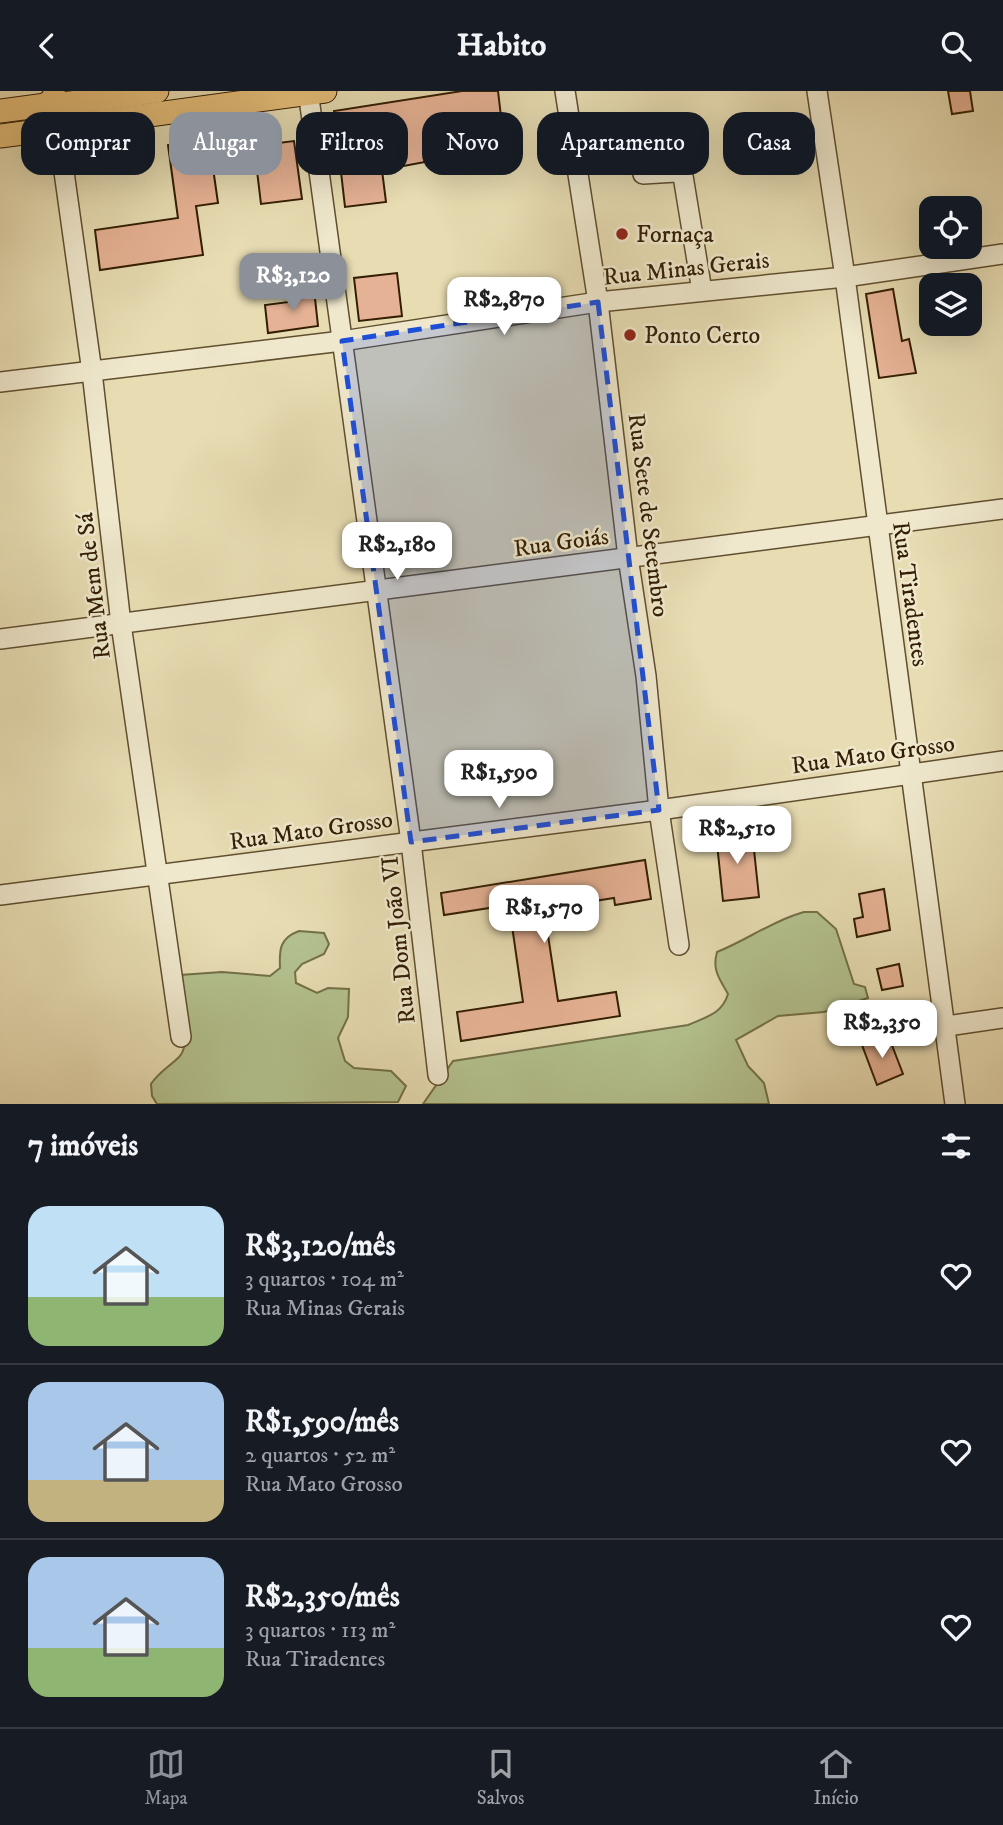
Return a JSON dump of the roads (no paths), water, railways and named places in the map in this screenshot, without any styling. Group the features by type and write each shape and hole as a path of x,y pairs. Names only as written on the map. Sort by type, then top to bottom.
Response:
{"main road":[{"path":"0,111 54,100 157,91"},
{"path":"155,115 314,92"},
{"path":"0,136 21,133"}],"street":[{"name":"Rua Sete de Setembro","path":"565,91 598,302 628,557 646,676 659,810 679,945"},
{"name":"Rua Tiradentes","path":"817,91 845,277 947,1026 955,1104"},
{"name":"Rua Dom João VI","path":"314,92 342,341 411,842 438,1075"},
{"name":"Rua Mem de Sá","path":"64,175 92,372 121,624 181,1037"},
{"path":"681,175 702,291"},
{"name":"Rua Minas Gerais","path":"0,383 342,341 598,302 845,277 1003,254"},
{"name":"Rua Goiás","path":"0,639 1003,509"},
{"name":"Rua Mato Grosso","path":"0,895 659,810 1003,761"},
{"path":"947,1026 1003,1018"}],"place":[{"name":"Fornaça","path":"622,234"},
{"name":"Ponto Certo","path":"630,335"}]}
